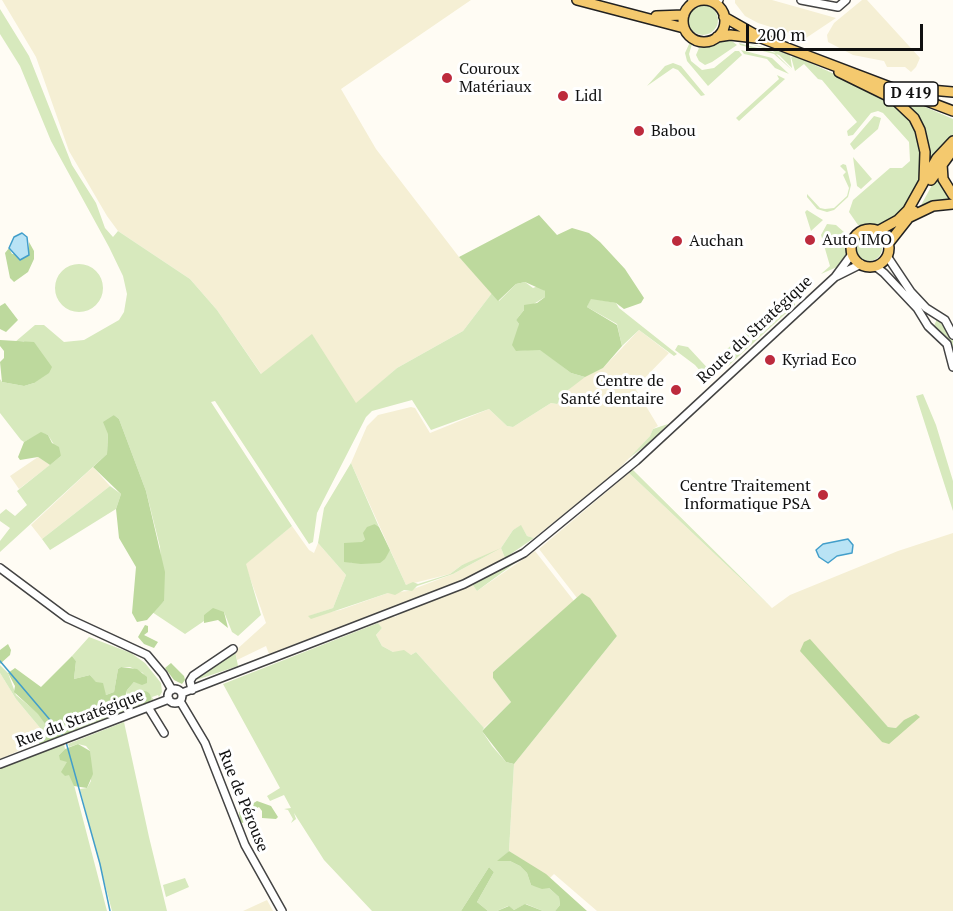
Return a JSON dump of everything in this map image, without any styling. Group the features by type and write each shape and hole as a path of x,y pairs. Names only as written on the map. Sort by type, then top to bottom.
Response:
{"main road":[{"path":"577,0 684,28"},
{"path":"693,1 717,2 724,17 723,28 717,37 698,41 689,36 684,28 684,15 693,1"},
{"path":"646,17 684,15"},
{"name":"D 419","path":"724,17 761,38 869,77 953,111"},
{"name":"D 419","path":"717,37 730,35 761,38"},
{"path":"815,58 905,107 920,130 925,152 924,181"},
{"path":"869,77 923,91 953,92"},
{"path":"952,145 908,219 888,244 887,256 875,266 861,264 852,254 851,243 856,234 864,229 878,231 898,220 908,210 924,181 952,145"},
{"path":"942,163 943,179 953,195"},
{"path":"908,219 926,209 953,204"},
{"path":"878,231 888,244"}],"street":[{"path":"801,0 838,7 846,0"},
{"name":"Route du Stratégique","path":"181,697 255,663 276,658 464,584 517,558 574,514 694,406 835,277 852,254"},
{"path":"887,256 911,292 926,308 945,320 953,335"},
{"name":"Route du Stratégique","path":"835,277 861,264"},
{"path":"875,266 917,308 928,326 947,344 953,367"},
{"path":"0,568 67,618 147,656 163,674 172,690 181,697 174,703 169,699 172,690"},
{"path":"192,690 190,681 193,676 233,649"},
{"name":"Rue de Pérouse","path":"181,697 205,743 245,846 282,911"},
{"name":"Rue du Stratégique","path":"0,764 169,699"},
{"path":"148,707 164,733"}],"shaded area":[{"path":"2,0 471,0 341,89 376,149 459,257 492,293 463,331 397,368 356,404 262,375 217,310 190,279 118,231 107,216 69,151 36,57"},
{"path":"735,0 772,0 836,18 806,38 758,23 745,16"},
{"path":"862,0 867,0 920,58 911,72 905,67 887,67 884,61 853,55 828,42 827,35 834,23"},
{"path":"639,330 669,353 635,388 658,426 653,429 650,436 616,472 534,538 527,536 521,526 513,530 501,548 478,560 462,565 450,574 406,585 351,463 367,426 378,415 411,407 415,408 430,433 489,409 507,426 513,427 551,403 557,404 581,378 603,368"},
{"path":"38,457 50,465 19,489 10,476"},
{"path":"93,467 110,486 42,539 31,525"},
{"path":"629,473 772,608 790,595 898,551 953,533 953,911 597,911 554,874 550,878 509,851 514,764 617,636 582,593 577,598 539,549","holes":["855,692 888,727 896,728 882,742"]},
{"path":"292,526 309,550 314,553 318,543 346,575 333,608 309,616 340,610 388,593 408,591 453,574 501,548 505,558 476,575 269,654 266,646 237,660 235,651 266,623 245,564"},
{"path":"535,551 574,601 493,672 493,678 511,702 484,728 416,652 411,655 393,652 382,646 376,635 382,628 378,623 387,616 395,617 417,605 423,605 472,584 477,591"},
{"path":"0,673 16,699 46,735 39,742 0,759"},
{"path":"267,900 273,911 243,911"}],"green space":[{"path":"703,5 714,9 718,20 714,31 703,35 692,31 688,20 692,9"},
{"path":"0,9 29,56 72,165 96,203 105,228 113,237 118,231 190,279 217,310 261,374 312,334 356,403 397,368 463,331 492,293 499,301 516,284 525,282 533,288 538,286 545,291 545,297 524,310 516,320 519,324 516,351 540,349 571,373 585,377 563,394 563,399 557,404 551,403 513,427 507,426 489,409 431,430 412,400 372,411 366,417 317,513 313,542 309,544 215,401 211,402 292,526 246,564 261,615 238,636 232,632 224,612 204,615 204,621 185,634 152,612 164,601 160,547 146,491 119,419 114,415 108,434 107,454 0,552 0,541 10,528 0,521 0,514 6,509 15,516 27,505 17,491 61,456 48,435 41,433 24,442 21,440 0,413 0,379 2,382 24,386 34,383 24,341 15,342 35,325 44,325 64,342 84,340 119,320 124,312 127,294 123,276 109,247 51,141 20,66 0,34"},
{"path":"728,38 737,45 705,65 699,61 696,55 699,48"},
{"path":"732,39 790,54 792,68 776,54 792,70 774,54 739,43 776,53 771,50"},
{"path":"690,42 692,44 689,54 691,61 702,70 714,68 735,51 739,51 742,55 708,86 687,61 685,53"},
{"path":"741,50 772,58 789,74 775,68 767,59 744,54"},
{"path":"795,56 889,99 912,120 922,150 920,182 902,213 878,226 858,225 849,212 853,200 890,168 902,168 910,161 909,142 883,113 878,111 871,113 853,135 848,136 847,131 857,122 822,80 818,79 804,64 795,71 791,57"},
{"path":"673,63 681,66 705,95 701,96 678,70 673,68 647,86 665,66"},
{"path":"777,75 785,79 739,121 736,118 779,79"},
{"path":"877,86 953,119 953,135 938,149 926,170 915,114 904,102"},
{"path":"874,116 881,118 878,129 854,150 850,144"},
{"path":"853,157 872,179 861,189 857,186"},
{"path":"846,165 851,185 848,197 834,210 827,212 817,209 807,194 820,208 825,209 834,208 847,196 849,188 843,175 846,172 840,166"},
{"path":"937,176 952,200 920,207"},
{"path":"807,210 823,220 811,231 805,212"},
{"path":"539,215 557,235 572,228 589,233 625,269 644,298 641,303 624,309 616,303 591,299 587,307 617,325 622,346 603,368 585,377 571,373 540,350 516,351 512,345 519,324 516,320 524,310 524,305 537,303 545,297 545,291 525,282 516,284 498,301 459,257"},
{"path":"827,224 836,225 845,233 846,257 837,267 821,274 830,266 821,235"},
{"path":"869,235 878,239 882,248 878,257 869,261 860,257 856,248 860,239"},
{"path":"29,242 34,251 34,259 28,272 14,282 10,278 5,253 9,248 12,254 29,255"},
{"path":"79,264 96,271 103,288 96,305 79,312 62,305 55,288 62,271"},
{"path":"794,286 795,305 728,366 724,366 719,356 787,297 787,293"},
{"path":"591,298 616,303 619,308 677,354 674,356 639,330 622,346 617,324 587,307"},
{"path":"5,303 18,320 6,332 0,329 0,306"},
{"path":"937,319 941,320 948,336 953,340 953,352 947,337 933,328"},
{"path":"0,340 34,342 52,367 49,373 34,383 24,386 2,382 0,362 4,358 4,351 0,346"},
{"path":"678,345 688,347 714,375 708,380 695,365 675,350"},
{"path":"923,394 936,425 953,481 953,511 916,396"},
{"path":"114,415 119,419 146,491 165,572 164,601 147,620 137,622 132,613 136,567 119,538 116,509 121,494 93,467 107,454 108,434 103,422"},
{"path":"668,424 653,440 629,458 650,436 653,429"},
{"path":"41,432 48,435 52,443 59,447 61,456 50,465 38,457 20,460 18,457 24,442"},
{"path":"351,463 379,527 375,524 362,543 344,543 351,563 370,563 390,550 406,585 413,582 418,584 450,574 462,565 501,548 453,574 417,586 412,591 404,590 395,595 388,593 311,619 308,616 333,608 346,575 318,543 324,508"},
{"path":"632,469 772,608 629,473"},
{"path":"110,486 121,494 116,509 50,550 42,539"},
{"path":"375,524 379,527 390,550 385,559 380,563 344,562 344,543 362,542 365,539 363,533 367,527"},
{"path":"521,525 527,536 534,538 505,558 501,548 513,530"},
{"path":"533,550 477,591 472,584 515,562"},
{"path":"582,593 590,598 617,636 514,764 506,762 482,731 511,702 493,678 493,672"},
{"path":"213,608 224,612 228,628 218,620 204,623 204,615"},
{"path":"378,623 382,628 376,635 382,646 393,652 404,650 411,655 416,652 484,728 482,731 506,762 514,764 509,851 498,861 510,861 520,866 527,873 531,885 549,888 559,897 560,905 555,911 543,911 526,904 514,910 508,906 497,911 488,911 477,902 494,872 489,867 461,911 372,911 324,860 294,813 296,819 291,823 293,819 288,810 284,809 291,808 284,795 270,801 267,796 280,788 223,684"},
{"path":"145,625 148,626 148,632 144,635 158,642 154,648 144,644 138,637"},
{"path":"89,637 131,653 145,663 161,683 162,692 159,697 158,695 152,697 154,701 151,703 149,697 138,701 142,706 77,730 75,723 89,712 127,697 127,690 134,682 147,683 143,673 130,667 118,669 114,692 106,695 90,675 74,679 76,661 72,656"},
{"path":"810,639 888,727 896,728 904,720 916,714 920,717 889,744 882,742 800,651 804,642"},
{"path":"8,644 11,650 10,655 0,664 0,650"},
{"path":"235,651 238,666 193,681 200,674"},
{"path":"72,656 76,661 74,679 90,675 96,682 103,683 106,695 114,692 118,669 121,667 137,669 147,677 147,683 142,685 134,682 127,690 125,699 117,702 117,707 112,711 98,709 89,712 90,719 86,723 78,721 75,723 77,730 40,745 39,742 48,732 48,728 38,714 14,692 15,686 8,673 15,668 41,687"},
{"path":"171,663 184,676 185,680 182,684 174,680 165,668"},
{"path":"0,665 8,673 16,695 39,714 48,728 46,735 16,699 0,673"},
{"path":"144,691 149,693 151,698 149,703 144,705 139,703 137,698 139,693"},
{"path":"124,722 167,911 112,911 80,789 87,788 91,781 90,751 86,746 78,744 69,747 68,744"},
{"path":"64,744 65,749 59,755 68,762 107,911 0,911 0,767"},
{"path":"78,744 90,751 93,774 87,788 74,786 69,775 65,776 61,772 67,762 60,760 59,755 65,749"},
{"path":"257,801 271,806 278,817 276,819 262,818 262,811 259,807 247,813 243,823 240,822 239,812"},
{"path":"509,851 546,874 587,911 555,911 560,905 559,897 549,888 542,889 531,885 527,873 520,866 510,861 497,861"},
{"path":"489,867 494,872 477,902 488,911 461,911"},
{"path":"185,878 189,887 166,897 163,885"},
{"path":"525,904 543,911 497,911 509,906 514,910"}],"water":[{"path":"22,233 27,237 29,255 20,260 9,248 14,237"},
{"path":"848,539 853,545 852,553 837,556 828,563 819,557 816,550 823,544"}],"waterway":[{"path":"0,661 62,734"},
{"path":"66,742 100,864 110,911"}],"place":[{"name":"Couroux Matériaux","path":"447,78"},
{"name":"Lidl","path":"563,96"},
{"name":"Babou","path":"639,131"},
{"name":"Auto IMO","path":"810,240"},
{"name":"Auchan","path":"677,241"},
{"name":"Kyriad Eco","path":"770,360"},
{"name":"Centre de Santé dentaire","path":"676,390"},
{"name":"Centre Traitement Informatique PSA","path":"823,495"}]}
